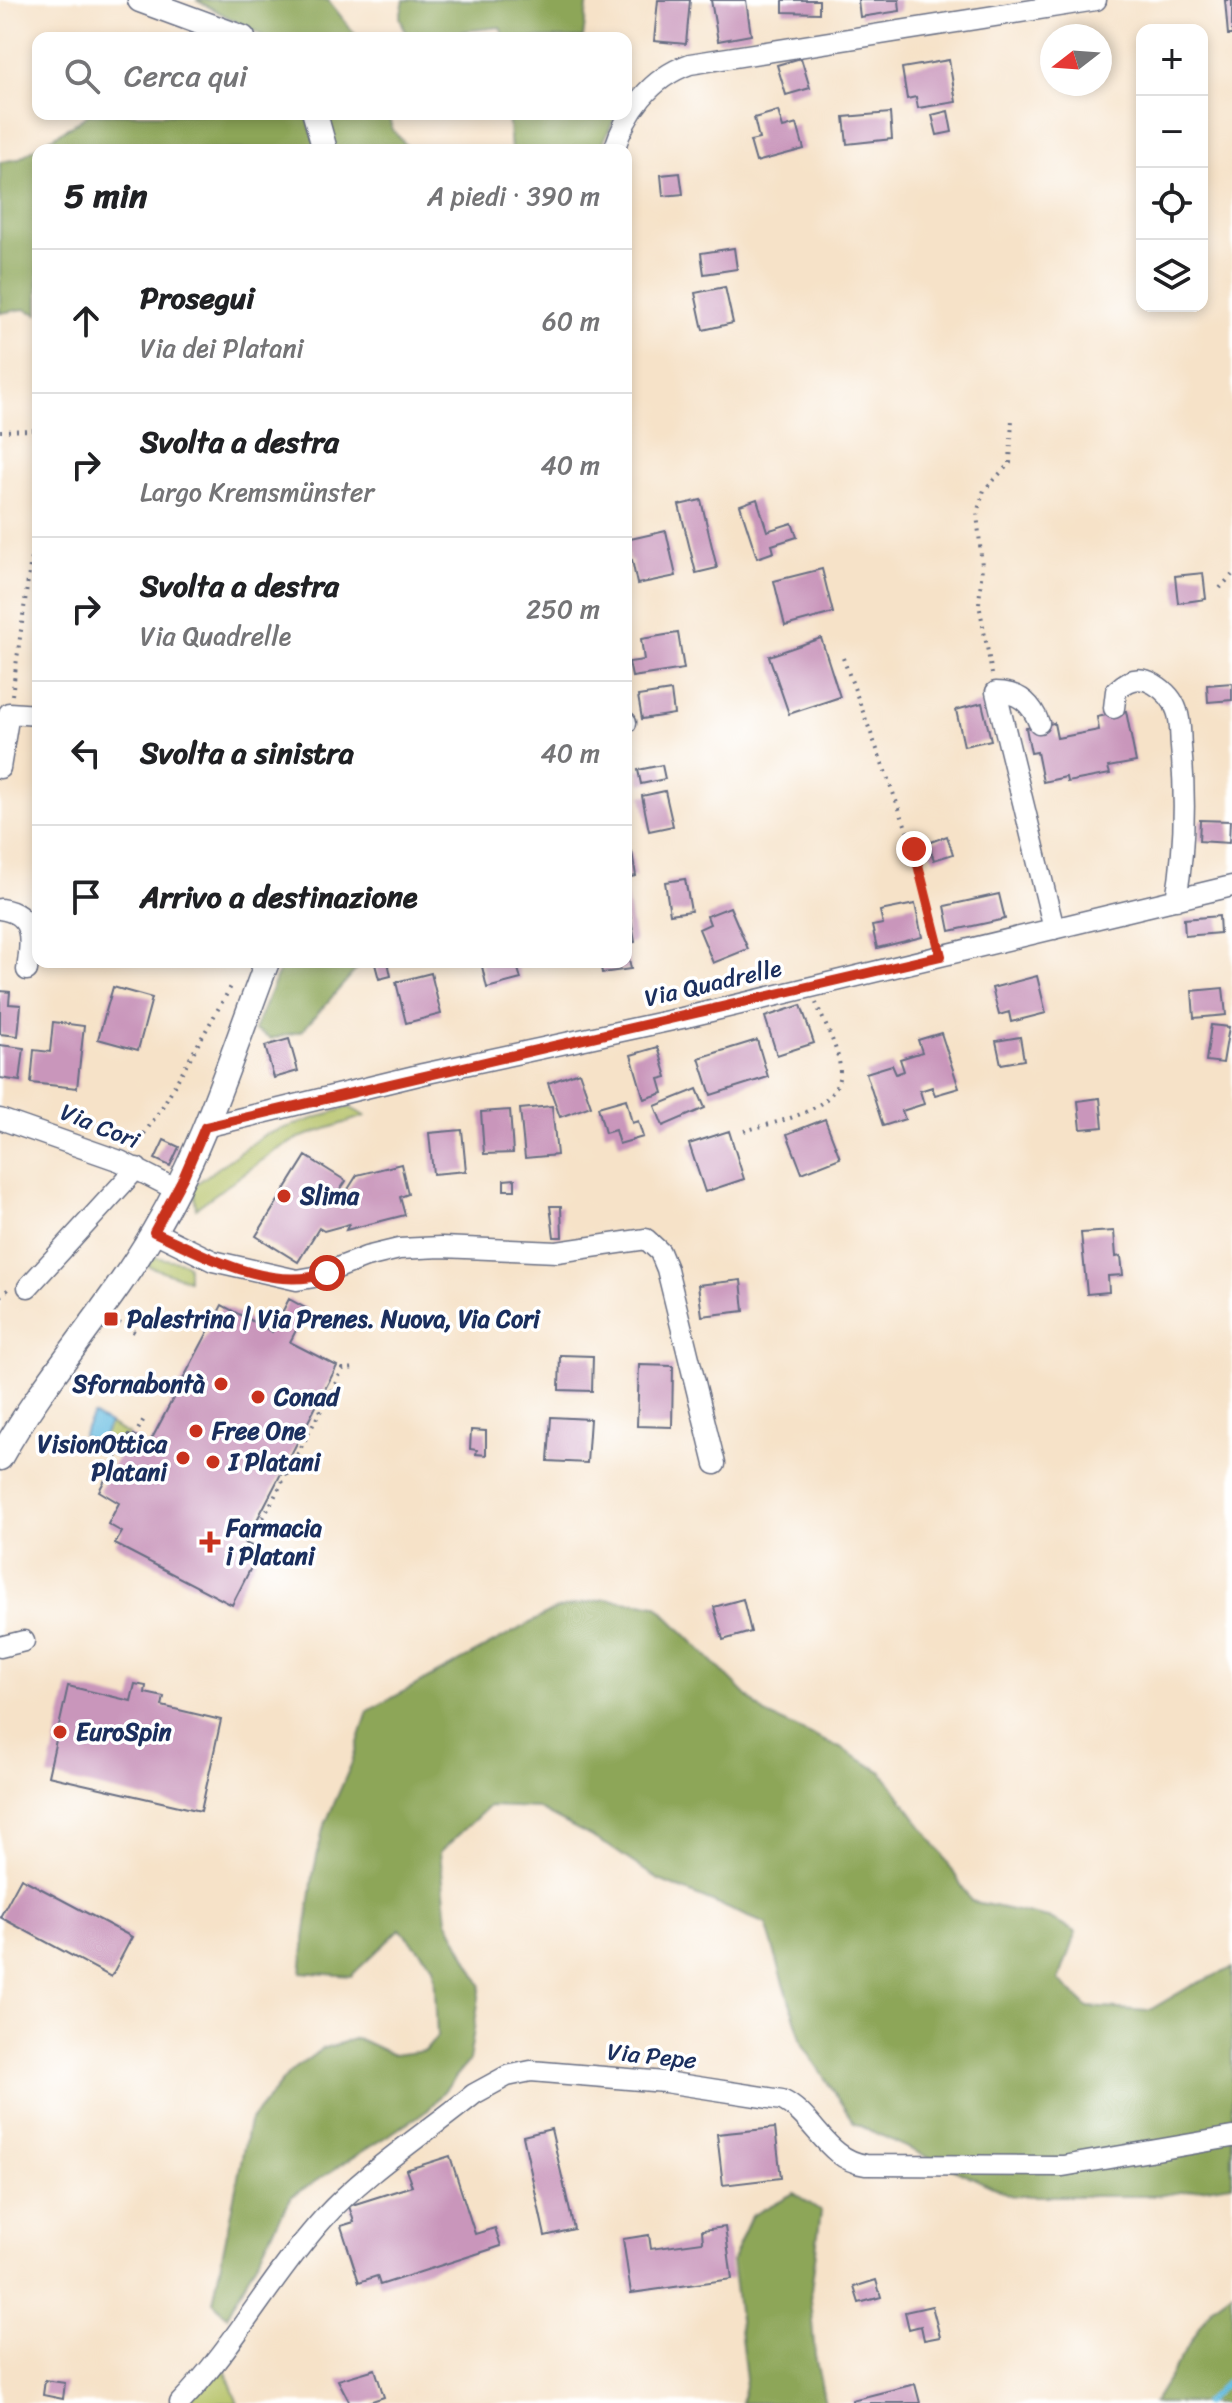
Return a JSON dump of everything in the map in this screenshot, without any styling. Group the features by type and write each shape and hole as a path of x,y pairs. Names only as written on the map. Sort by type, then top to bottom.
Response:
{"main road":[{"path":"140,0 227,32"},
{"path":"317,120 323,144"},
{"path":"0,1458 42,1391 138,1257 177,1190 205,1127 265,968"}],"street":[{"path":"632,110 665,76 690,64 1096,0"},
{"path":"616,144 626,120"},
{"path":"1114,708 1116,691 1134,679 1147,680 1166,691 1178,711 1186,797 1183,859 1176,900"},
{"path":"1039,723 1031,705 1019,696 996,692 1054,929"},
{"path":"0,768 9,713 32,715"},
{"name":"Via Quadrelle","path":"205,1127 423,1074 653,1025 1232,886"},
{"path":"0,909 16,913 25,921 30,938 27,970"},
{"name":"Via Cori","path":"0,1119 131,1166 177,1190"},
{"path":"28,1287 131,1166"},
{"path":"154,1232 213,1261 297,1280 399,1249 441,1247 545,1253 640,1238 652,1242 660,1252 670,1279 715,1464"},
{"path":"0,1647 24,1641"},
{"name":"Via Pepe","path":"180,2403 206,2375 308,2237 335,2206 474,2094 515,2073 539,2071 665,2082 782,2100 797,2109 841,2156 866,2165 1063,2166 1232,2137"}],"path":[{"path":"996,692 979,604 982,566 977,513 984,490 1010,463 1012,418"},
{"path":"0,431 32,430"},
{"path":"9,713 32,550"},
{"path":"1220,588 1232,575"},
{"path":"843,658 914,849 941,956"},
{"path":"131,1166 235,981"},
{"path":"744,1131 807,1111 827,1100 835,1089 839,1060 810,987"},
{"path":"116,1322 138,1334"},
{"path":"250,1533 254,1535 343,1369 358,1368"},
{"path":"131,1479 116,1470 145,1417"}],"green space":[{"path":"196,0 328,0 353,32 256,32"},
{"path":"404,0 588,0 584,32 502,32 500,27 457,32 406,32 400,17"},
{"path":"80,120 308,120 316,144 42,144"},
{"path":"327,120 390,120 392,129 405,144 333,144"},
{"path":"508,120 614,120 602,144 510,144"},
{"path":"32,150 32,312 24,309 0,313 0,162 18,159"},
{"path":"280,968 358,968 302,1031 271,1039 254,1030"},
{"path":"349,1107 365,1116 299,1138 275,1151 196,1208 193,1186 264,1135"},
{"path":"153,1257 188,1265 188,1280 148,1266"},
{"path":"109,1424 129,1435 119,1455 98,1444"},
{"path":"605,1599 656,1605 765,1714 840,1748 882,1772 943,1855 971,1901 1048,1918 1076,1932 1059,1980 1087,2007 1148,2011 1191,1986 1232,1968 1232,2184 1156,2196 1012,2196 854,2123 803,2045 766,1924 659,1880 607,1845 537,1808 489,1806 440,1852 447,1920 481,1985 469,2061 428,2110 292,2196 227,2316 213,2302 249,2122 289,2073 322,2049 357,2038 393,2055 425,2051 437,2037 434,1966 400,1929 351,1976 301,1972 313,1875 323,1829 351,1765 368,1711 556,1609"},
{"path":"794,2193 821,2211 810,2299 815,2356 825,2403 741,2403 746,2380 732,2260 751,2216"},
{"path":"1232,2292 1232,2403 1153,2403 1213,2306"},
{"path":"222,2362 238,2403 184,2403"}],"water":[{"path":"93,1415 109,1424 98,1444 82,1435"}],"building":[{"path":"658,0 690,0 686,44 654,41"},
{"path":"711,0 746,0 751,35 718,41"},
{"path":"783,0 819,0 819,13 783,12"},
{"path":"858,0 899,0 900,11 860,17"},
{"path":"1225,0 1232,0 1232,35 1228,35"},
{"path":"801,58 810,88 786,95 777,65"},
{"path":"949,60 956,102 918,108 916,97 907,99 902,68"},
{"path":"778,111 783,128 797,124 804,149 756,162 750,141 759,139 754,118"},
{"path":"948,111 952,132 937,135 932,115"},
{"path":"890,113 892,139 847,144 844,117"},
{"path":"680,173 683,194 663,196 661,175"},
{"path":"734,248 737,269 704,274 701,253"},
{"path":"725,287 733,323 703,330 695,293"},
{"path":"757,499 767,531 792,523 797,537 772,545 774,552 757,558 740,505"},
{"path":"701,500 717,568 696,573 679,505"},
{"path":"666,531 676,576 637,584 632,539"},
{"path":"822,569 833,613 785,626 774,581"},
{"path":"1203,573 1206,599 1178,603 1175,576"},
{"path":"678,633 684,669 632,677 632,662 644,660 641,639"},
{"path":"821,638 840,697 789,714 769,656"},
{"path":"1232,683 1232,700 1208,702 1207,685"},
{"path":"671,691 674,714 642,719 638,696"},
{"path":"982,703 991,740 964,746 956,710"},
{"path":"1126,711 1136,762 1108,767 1110,774 1067,782 1066,777 1043,782 1037,752 1031,753 1026,728 1054,723 1057,738 1099,730 1097,717"},
{"path":"662,765 665,779 641,784 638,770"},
{"path":"665,791 673,826 649,831 642,796"},
{"path":"1200,820 1230,821 1229,843 1199,841"},
{"path":"947,836 953,854 934,860 928,843"},
{"path":"632,852 636,876 632,877"},
{"path":"685,879 691,911 670,914 665,882"},
{"path":"999,894 1005,919 950,931 945,906"},
{"path":"915,904 922,937 877,948 872,926 883,924 880,911"},
{"path":"730,907 748,949 713,963 699,929 710,924 707,916"},
{"path":"1219,916 1220,933 1185,936 1184,919"},
{"path":"376,968 389,968 391,976 379,979"},
{"path":"482,968 518,968 521,979 487,988"},
{"path":"601,968 631,969 602,973"},
{"path":"431,973 441,1014 406,1023 396,982"},
{"path":"1037,976 1046,1013 1011,1022 1009,1012 999,1015 992,988"},
{"path":"113,987 152,998 138,1050 98,1039"},
{"path":"1223,988 1226,1015 1194,1018 1192,991"},
{"path":"0,991 10,992 9,1004 21,1005 18,1036 0,1034"},
{"path":"801,1005 814,1043 777,1055 765,1017"},
{"path":"53,1022 84,1026 77,1088 31,1083 34,1050 50,1052"},
{"path":"1211,1025 1229,1027 1223,1063 1206,1061"},
{"path":"941,1033 959,1088 935,1095 932,1087 920,1091 924,1104 902,1111 905,1119 883,1126 866,1073 892,1065 896,1074 904,1071 900,1059 922,1052 918,1040"},
{"path":"1020,1037 1024,1060 1001,1064 996,1041"},
{"path":"289,1039 298,1071 274,1078 265,1046"},
{"path":"757,1040 768,1077 711,1095 699,1058"},
{"path":"0,1045 24,1048 20,1081 0,1078"},
{"path":"658,1047 667,1077 659,1079 663,1093 644,1099 631,1055"},
{"path":"579,1072 591,1106 560,1117 548,1083"},
{"path":"697,1089 705,1108 663,1126 655,1106"},
{"path":"1100,1098 1103,1127 1081,1129 1078,1101"},
{"path":"626,1099 632,1123 638,1121 643,1137 619,1144 615,1130 605,1133 598,1107"},
{"path":"552,1106 557,1155 525,1158 520,1109"},
{"path":"510,1110 513,1153 484,1154 481,1112"},
{"path":"825,1119 840,1158 802,1173 787,1134"},
{"path":"462,1130 466,1171 433,1174 429,1133"},
{"path":"729,1131 744,1179 705,1192 689,1144"},
{"path":"164,1140 179,1147 170,1166 155,1159"},
{"path":"306,1156 346,1181 340,1190 345,1194 357,1175 401,1164 408,1194 400,1197 405,1215 346,1230 349,1224 324,1231 319,1228 298,1262 256,1236"},
{"path":"515,1179 515,1190 504,1190 504,1180"},
{"path":"550,1206 561,1206 562,1237 554,1237"},
{"path":"1114,1231 1116,1257 1121,1256 1123,1275 1108,1276 1109,1292 1087,1294 1081,1233"},
{"path":"741,1280 744,1311 702,1316 698,1285"},
{"name":"I Platani","path":"289,1299 307,1309 290,1342 337,1366 245,1543 260,1550 232,1605 115,1544 122,1532 108,1524 119,1503 99,1491 129,1435 148,1446 222,1305 272,1332"},
{"path":"560,1355 593,1356 592,1391 559,1390"},
{"path":"639,1365 673,1366 672,1427 637,1426"},
{"path":"551,1417 590,1419 587,1463 548,1461"},
{"path":"471,1430 486,1431 486,1455 476,1454 477,1450 470,1449"},
{"path":"743,1599 751,1632 723,1640 714,1607"},
{"path":"135,1684 146,1686 145,1693 164,1697 162,1706 221,1720 201,1811 48,1776 68,1686 131,1701"},
{"path":"21,1878 132,1937 111,1977 0,1917"},
{"path":"775,2128 781,2178 723,2185 717,2134"},
{"path":"551,2129 574,2229 545,2236 523,2136"},
{"path":"450,2156 475,2234 495,2228 501,2246 380,2285 377,2276 359,2282 341,2226 354,2222 349,2206 412,2186 406,2170"},
{"path":"725,2227 732,2279 631,2293 623,2239 649,2235 651,2249 703,2242 702,2230"},
{"path":"876,2280 881,2297 859,2303 854,2287"},
{"path":"932,2306 940,2337 924,2340 921,2326 909,2329 905,2312"},
{"path":"375,2369 384,2397 366,2403 350,2403 338,2380"},
{"path":"45,2380 65,2383 63,2399 43,2395"},
{"path":"915,2384 920,2403 852,2403 852,2400"}],"waterway":[{"path":"1204,2403 1232,2378"}],"place":[{"name":"Slima","path":"284,1196"},
{"name":"Palestrina | Via Prenes. Nuova, Via Cori","path":"111,1319"},
{"name":"Sfornabontà","path":"221,1384"},
{"name":"Conad","path":"258,1397"},
{"name":"Free One","path":"196,1431"},
{"name":"VisionOttica Platani","path":"183,1458"},
{"name":"I Platani","path":"213,1462"},
{"name":"Farmacia i Platani","path":"210,1542"},
{"name":"EuroSpin","path":"60,1732"}],"route":[{"path":"327,1273 297,1280 243,1269 213,1261 154,1232 172,1201 205,1127 941,956 914,849"}]}
